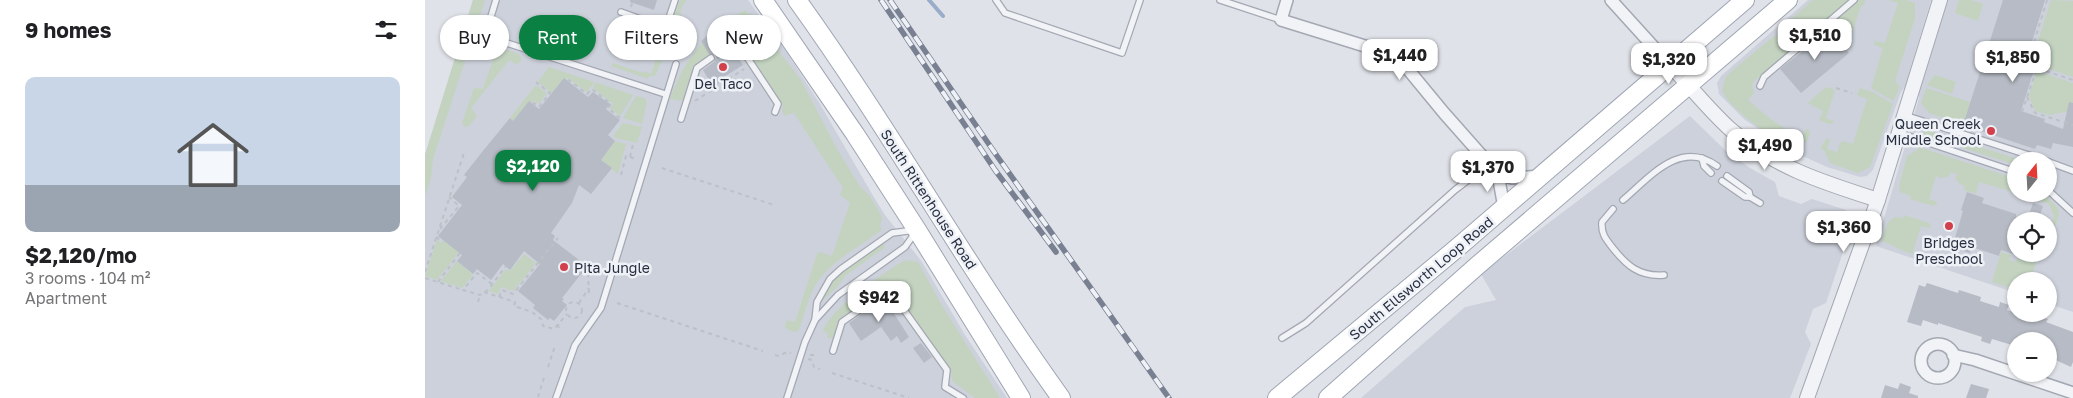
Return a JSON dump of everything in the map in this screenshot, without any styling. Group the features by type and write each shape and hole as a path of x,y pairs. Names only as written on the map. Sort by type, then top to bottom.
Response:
{"main road":[{"name":"South Rittenhouse Road","path":"763,0 855,134 1021,398"},
{"path":"784,0 812,40 834,51"},
{"name":"South Rittenhouse Road","path":"797,0 834,51 1003,314 1061,398"},
{"name":"South Ellsworth Loop Road","path":"1277,398 1504,208 1745,0"},
{"name":"South Ellsworth Loop Road","path":"1328,398 1478,265 1788,0"},
{"path":"917,230 941,216"}],"street":[{"path":"1287,0 1281,20 1397,56 1498,174 1504,208"},
{"path":"1611,0 1730,129 1785,166 1810,178 1877,200"},
{"path":"1807,398 1877,200 1940,0"},
{"path":"1498,174 1512,178 1541,176"},
{"path":"1953,355 1975,360 2073,394"}],"lane":[{"path":"496,0 485,36 665,94"},
{"path":"621,12 653,22 661,22 669,18 675,0"},
{"path":"996,0 1001,3 1005,13 1122,53 1140,0"},
{"path":"1220,0 1281,20"},
{"path":"1760,86 1764,77 1854,0"},
{"path":"681,119 697,68 708,60"},
{"path":"749,60 778,104 775,112"},
{"path":"556,398 575,345 601,308 675,64"},
{"path":"1905,115 2018,152"},
{"path":"1899,133 2007,169"},
{"path":"1623,200 1664,166 1681,156 1702,158 1717,166"},
{"path":"1702,158 1703,166 1711,173"},
{"path":"1282,338 1306,323 1455,190 1489,164"},
{"path":"2057,165 2073,171"},
{"path":"1727,176 1749,192 1750,197"},
{"path":"1722,181 1745,197 1750,197 1760,203"},
{"path":"2057,198 2073,213"},
{"path":"1613,209 1602,222 1603,236 1625,264 1653,276 1664,275"},
{"path":"815,320 817,302 821,292 830,279 841,269 892,233 917,230"},
{"path":"787,398 805,342 815,320 838,294 905,247 917,230"},
{"path":"833,352 842,322 885,292 890,293 947,370 945,387 963,398"}],"path":[{"path":"2047,0 2027,65 2073,80"},
{"path":"691,104 747,67"},
{"path":"2023,112 2037,68"},
{"path":"568,81 587,94 592,89 611,104 608,108 621,119"},
{"path":"533,104 539,107 550,93 536,82"},
{"path":"1836,88 1851,93"},
{"path":"2027,97 2035,112 2073,125"},
{"path":"630,157 633,144"},
{"path":"425,272 464,153"},
{"path":"621,176 626,156 636,159"},
{"path":"662,168 774,205"},
{"path":"439,231 459,206 449,198"},
{"path":"436,237 440,240 441,238"},
{"path":"499,297 501,290 513,294 559,238"},
{"path":"438,282 460,253"},
{"path":"478,302 480,296 506,266"},
{"path":"463,290 477,272 492,284"},
{"path":"588,273 589,294"},
{"path":"425,278 480,296"},
{"path":"579,303 589,288"},
{"path":"484,292 515,302 514,306 532,312 541,318 543,326 554,329 567,314"},
{"path":"573,302 579,303 582,308 581,315 573,319 567,314 566,309 568,304 573,302"},
{"path":"617,303 763,351"},
{"path":"558,324 559,331"},
{"path":"548,366 555,346"},
{"path":"775,355 791,353"},
{"path":"818,355 811,354 808,359 812,360 814,367 820,369"},
{"path":"832,373 909,398"},
{"path":"538,397 544,378"}],"shaded area":[{"path":"473,0 748,0 759,15 707,15 707,60 781,60 781,45 820,104 885,215 922,262 965,335 1007,398 425,398 425,155 454,60 509,60 509,15 468,15"},
{"path":"1808,0 1931,0 1905,87 1901,92 1873,170 1867,176 1860,177 1827,167 1787,149 1744,119 1719,94 1717,83 1721,76"},
{"name":"Queen Creek Middle School","path":"1946,0 2073,0 2073,312 2057,307 2057,272 2007,272 2007,290 1876,246 1919,98 1918,91"},
{"path":"1690,116 1725,150 1750,168 1775,182 1779,196 1801,204 1812,199 1846,210 1853,222 1826,303 1813,309 1805,332 1811,344 1790,398 1361,398 1465,307 1496,300 1481,274"}],"green space":[{"path":"473,0 485,0 480,15 468,15"},
{"path":"680,0 686,0 681,8 681,15 674,15"},
{"path":"1813,0 1849,0 1754,81 1752,85 1754,93 1748,100 1769,118 1801,138 1806,129 1809,130 1810,134 1806,143 1803,141 1790,146 1762,130 1742,114 1726,98 1722,90 1726,76 1781,32 1790,20"},
{"path":"1859,0 1865,0 1864,5 1861,6 1851,37 1842,27 1836,32 1830,24"},
{"path":"1888,0 1906,0 1915,3 1915,18 1895,81 1900,87 1893,101 1871,88 1883,48 1874,45 1874,41 1885,43 1898,3"},
{"path":"1959,0 1971,0 1983,4 1978,21 1955,13"},
{"path":"2051,0 2073,1 2073,77 2031,63"},
{"path":"746,10 747,13 754,15 736,15"},
{"path":"707,38 707,57 696,64 684,101 670,99 675,85 689,60 697,60 697,50"},
{"path":"509,51 519,54 519,60 521,60 517,65 509,60"},
{"path":"781,54 801,80 837,149 859,185 870,196 882,217 880,227 882,229 880,231 836,262 821,277 810,296 799,330 795,332 785,327 787,320 795,322 817,254 820,252 832,256 850,203 840,195 843,188 794,113 784,116 783,105 753,60 781,60"},
{"path":"454,60 465,60 433,159 431,178 425,196 425,155"},
{"path":"493,60 509,60 471,108 477,116 469,126 464,127 462,123 474,88 483,89"},
{"path":"656,60 662,60 655,76 649,76 648,79 611,66 613,63 651,74"},
{"path":"549,67 594,82 587,92 568,78 566,80 564,78 552,93 538,82"},
{"path":"2037,71 2073,83 2073,115 2065,112 2049,115 2035,111 2029,96"},
{"path":"1935,75 1956,82 1952,94 1927,85"},
{"path":"595,82 633,95 620,116 610,108 613,104 593,88"},
{"path":"536,85 547,93 539,104 534,100 532,103 529,101 513,121 510,118"},
{"path":"1826,87 1835,90 1826,118 1835,122 1829,124 1819,120 1823,111 1808,103"},
{"path":"1860,88 1873,92 1893,104 1870,167 1858,173 1830,163 1824,150 1820,149 1827,138 1830,140 1827,149 1837,152 1840,143 1844,141 1853,144 1867,99 1857,95"},
{"path":"1926,88 1970,102 1965,122 1961,124 1929,113 1921,103"},
{"path":"636,96 644,98 647,102 642,124 623,118"},
{"path":"623,123 642,127 637,143 613,136"},
{"path":"1924,130 1927,130 2007,156 2007,162 1925,136"},
{"path":"615,141 626,144 618,174 601,160"},
{"path":"1919,147 2007,176 2007,190 1979,182 1976,194 1964,190 1965,186 1960,184 1955,178 1957,174 1951,172 1949,176 1941,178 1936,176 1929,199 1937,202 1937,204 1933,206 1910,199 1911,196 1900,192 1899,186 1907,156"},
{"path":"2043,202 2052,202 2058,208 2059,215 2057,221 2057,212 2052,212 2049,204"},
{"path":"1904,215 1929,223 1931,226 1929,228 1921,226 1913,251 1915,254 1881,241 1888,222 1895,217 1903,218"},
{"path":"437,240 441,243 443,240 459,252 437,280 425,276"},
{"path":"882,244 885,245 884,248 846,275 837,287 821,302 824,292 837,276"},
{"path":"2001,252 2007,254 2007,262 2036,262 2033,272 2007,272 2007,287 1992,282"},
{"path":"524,254 536,263 513,291 501,287 498,294 489,291 506,269 510,271"},
{"path":"906,260 918,262 941,304 1000,398 975,398 952,380 951,371 895,292 890,288 884,288 839,320 833,338 827,338 828,334 823,331 836,312 872,281"},
{"path":"457,261 473,275 462,288 441,281"}],"building":[{"path":"630,0 657,0 654,10 630,2"},
{"path":"2003,0 2045,0 2024,67 2034,70 2021,111 2045,119 2044,122 2063,129 2069,102 2073,103 2073,147 2053,143 2051,149 2037,145 2035,149 1972,128 1973,125 1964,122"},
{"path":"1829,30 1849,53 1801,93 1780,69"},
{"path":"707,36 707,51 701,41"},
{"name":"Del Taco","path":"715,60 740,60 743,65 719,80 721,82 713,87 703,70"},
{"path":"564,78 588,97 593,92 610,104 606,109 620,120 608,135 615,141 601,160 612,168 591,194 579,185 572,203 551,233 555,236 553,240 583,263 584,274 581,274 562,298 564,299 562,301 567,305 554,321 550,318 548,320 533,308 535,305 518,291 540,264 524,251 510,270 503,264 491,280 477,269 473,274 457,261 462,255 438,236 462,205 452,197 467,177 464,175 482,152 510,118 513,121 529,101 539,109"},
{"path":"1967,192 1984,198 1982,203 2010,212 2007,212 2007,252 2001,250 1999,256 1972,247 1970,253 1952,248 1963,211 1961,210"},
{"path":"2033,203 2043,206 2041,212 2030,212"},
{"path":"1927,283 1958,293 1959,290 1981,297 1980,301 1999,307 2000,302 2007,304 2007,322 2046,322 2073,332 2073,362 2071,367 2057,361 2057,332 2007,332 2007,344 1992,339 1990,344 1981,341 1982,337 1938,323 1938,325 1923,320 1921,326 1907,322 1919,285 1925,287"},
{"path":"884,298 909,337 901,343 897,336 891,341 881,327 861,341 849,323"},
{"path":"921,343 932,357 924,363 913,348"},
{"path":"1900,383 1911,387 1909,393 1918,396 1918,398 1881,398 1885,385 1898,389"},
{"path":"1971,384 1989,389 1986,398 1966,398"}],"waterway":[{"path":"929,0 943,16"}],"railway":[{"path":"881,0 995,170 1056,252"},
{"path":"890,0 997,156 1169,398"}],"place":[{"name":"Del Taco","path":"723,67"},
{"name":"Queen Creek Middle School","path":"1991,131"},
{"name":"Bridges Preschool","path":"1949,226"},
{"name":"Pita Jungle","path":"564,267"}]}
